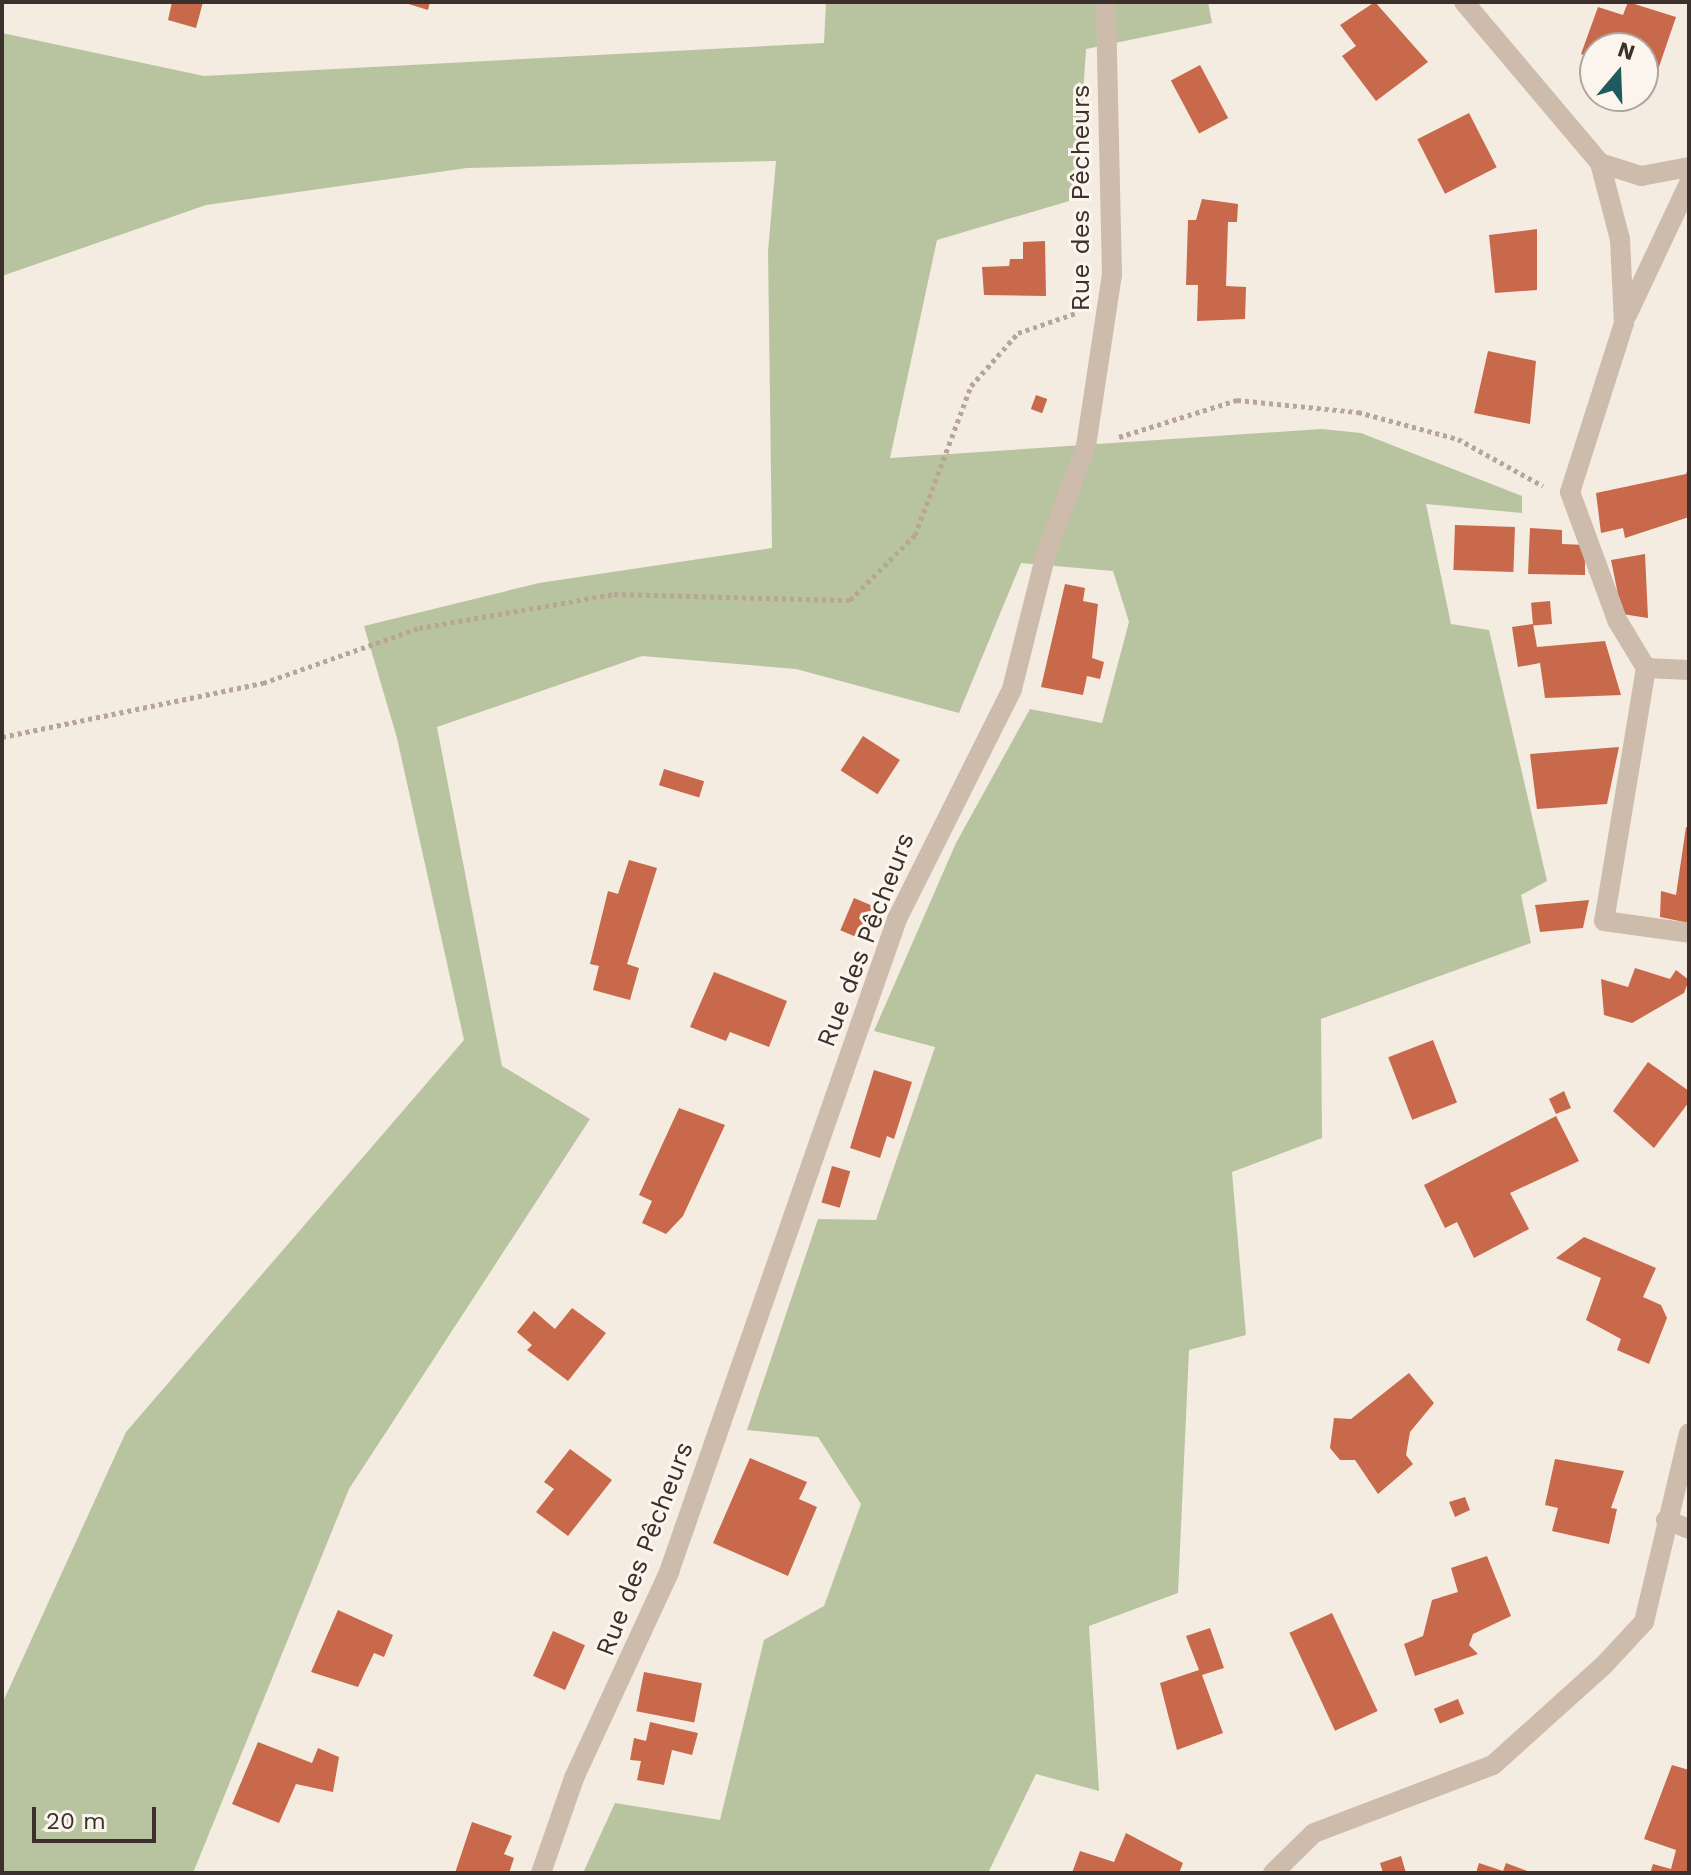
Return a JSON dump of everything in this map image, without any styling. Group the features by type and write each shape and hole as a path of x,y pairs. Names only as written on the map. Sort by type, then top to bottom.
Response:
{"street":[{"name":"Rue des Pêcheurs","path":"541,1873 574,1778 669,1572 897,919 1012,689 1046,554 1086,446 1108,314 1106,2"},
{"path":"1464,2 1600,163 1620,239 1624,323"},
{"path":"1600,163 1641,176 1689,167"},
{"path":"1689,183 1624,323 1570,492 1617,620 1646,668 1604,921 1689,933"},
{"path":"1646,668 1689,670"},
{"path":"1273,1873 1314,1833 1493,1765 1644,1622 1689,1433"},
{"path":"1666,1520 1689,1529"}],"path":[{"path":"2,737 263,683 419,628 614,594 850,600 915,535 971,386 1018,333 1063,313 1108,314"},
{"path":"1086,446 1237,400 1358,412 1458,439 1557,493 1570,492"}],"green space":[{"path":"826,2 1208,2 1212,23 1086,49 1076,199 937,240 890,458 1322,429 1361,433 1522,496 1522,513 1426,504 1451,624 1489,630 1547,881 1521,895 1531,943 1321,1019 1322,1138 1232,1172 1246,1335 1189,1350 1178,1593 1089,1626 1099,1791 1036,1774 988,1873 583,1873 615,1803 720,1820 764,1640 824,1606 861,1504 818,1437 747,1430 818,1219 876,1220 935,1047 874,1031 956,843 1030,709 1102,723 1129,622 1113,571 1021,563 959,713 796,669 642,656 437,727 502,1066 590,1119 349,1489 193,1873 2,1873 2,1704 126,1432 464,1040 397,738 364,626 539,583 772,548 768,251 776,161 467,168 206,205 2,276 2,33 204,76 824,43"}],"building":[{"path":"172,2 203,2 196,28 168,20"},
{"path":"402,2 430,2 428,10"},
{"path":"1375,2 1428,62 1376,101 1342,56 1356,46 1340,25"},
{"path":"1628,2 1676,17 1659,67 1659,32 1589,32 1598,7 1623,15"},
{"path":"1200,65 1228,118 1199,133 1171,80"},
{"path":"1469,113 1497,167 1445,194 1417,139"},
{"path":"1202,199 1238,204 1237,222 1228,222 1226,286 1246,287 1245,319 1197,321 1198,285 1186,285 1188,220 1196,220"},
{"path":"1537,229 1537,290 1495,293 1489,235"},
{"path":"1045,241 1046,296 984,295 982,267 1009,266 1010,259 1023,259 1023,242"},
{"path":"1488,351 1536,361 1530,424 1474,413"},
{"path":"1036,395 1047,399 1042,413 1031,409"},
{"path":"1689,465 1689,517 1625,538 1623,528 1601,533 1596,493 1686,474"},
{"path":"1455,525 1515,527 1513,572 1453,570"},
{"path":"1530,528 1562,530 1562,544 1585,545 1585,575 1528,574"},
{"path":"1645,554 1648,618 1622,614 1611,560"},
{"path":"1065,584 1085,588 1083,601 1098,604 1092,658 1104,662 1100,679 1087,676 1083,695 1041,687"},
{"path":"1550,601 1552,624 1533,626 1531,603"},
{"path":"1533,624 1537,647 1605,641 1621,695 1545,698 1540,663 1518,667 1512,627"},
{"path":"863,736 900,760 878,794 841,770"},
{"path":"1619,747 1607,804 1537,809 1530,754"},
{"path":"664,769 704,781 699,798 659,785"},
{"path":"1686,827 1689,828 1689,923 1660,917 1661,891 1676,895"},
{"path":"629,860 657,868 627,964 639,968 630,1000 593,990 599,966 590,964 608,891 618,894"},
{"path":"854,898 877,908 863,940 840,930"},
{"path":"1589,900 1583,928 1540,932 1535,905"},
{"path":"1635,968 1670,979 1676,970 1689,980 1684,993 1632,1023 1604,1015 1601,979 1628,987"},
{"path":"714,972 787,1001 769,1047 730,1032 726,1041 690,1027"},
{"path":"1433,1040 1457,1103 1412,1120 1388,1057"},
{"path":"1648,1062 1689,1091 1689,1102 1654,1148 1613,1111"},
{"path":"874,1070 912,1082 894,1139 887,1136 880,1158 850,1148"},
{"path":"1564,1091 1571,1108 1556,1114 1549,1099"},
{"path":"679,1108 725,1125 683,1216 666,1234 642,1223 652,1201 639,1195"},
{"path":"1556,1116 1579,1161 1510,1193 1529,1229 1474,1258 1457,1222 1445,1228 1424,1185"},
{"path":"832,1166 850,1171 840,1208 822,1203"},
{"path":"1584,1237 1656,1268 1643,1297 1661,1305 1667,1318 1649,1364 1617,1350 1621,1339 1586,1320 1601,1278 1556,1258"},
{"path":"572,1308 606,1333 568,1381 527,1350 532,1345 517,1332 534,1311 555,1329"},
{"path":"1409,1373 1434,1403 1410,1432 1406,1455 1413,1464 1378,1494 1355,1460 1340,1460 1330,1448 1334,1418 1351,1419"},
{"path":"570,1449 612,1480 568,1536 536,1512 554,1489 544,1482"},
{"path":"750,1458 807,1482 799,1499 817,1507 788,1576 713,1543"},
{"path":"1555,1459 1624,1471 1611,1508 1617,1509 1609,1544 1552,1531 1558,1508 1545,1505"},
{"path":"1465,1497 1470,1510 1455,1517 1449,1502"},
{"path":"1487,1556 1511,1616 1473,1634 1469,1645 1478,1654 1415,1676 1404,1644 1423,1636 1432,1600 1458,1592 1451,1568"},
{"path":"338,1610 393,1635 384,1657 374,1653 358,1687 311,1672"},
{"path":"1332,1613 1378,1711 1335,1731 1289,1633"},
{"path":"1210,1628 1224,1668 1202,1675 1223,1733 1177,1750 1160,1683 1199,1670 1186,1636"},
{"path":"553,1631 585,1645 565,1690 533,1676"},
{"path":"644,1672 702,1683 694,1723 636,1711"},
{"path":"1458,1699 1464,1714 1440,1724 1434,1709"},
{"path":"650,1722 698,1733 692,1755 672,1750 664,1785 637,1780 641,1761 630,1760 634,1738 646,1741"},
{"path":"258,1742 312,1763 318,1748 339,1757 333,1792 296,1784 279,1823 232,1804"},
{"path":"1672,1765 1689,1770 1689,1873 1650,1873 1653,1864 1671,1869 1676,1850 1644,1839"},
{"path":"472,1822 512,1836 504,1854 514,1858 509,1873 455,1873"},
{"path":"1126,1833 1183,1863 1179,1873 1072,1873 1080,1851 1114,1862"},
{"path":"1401,1856 1406,1873 1383,1873 1380,1863"},
{"path":"1479,1863 1503,1871 1506,1863 1533,1873 1476,1873"}]}
